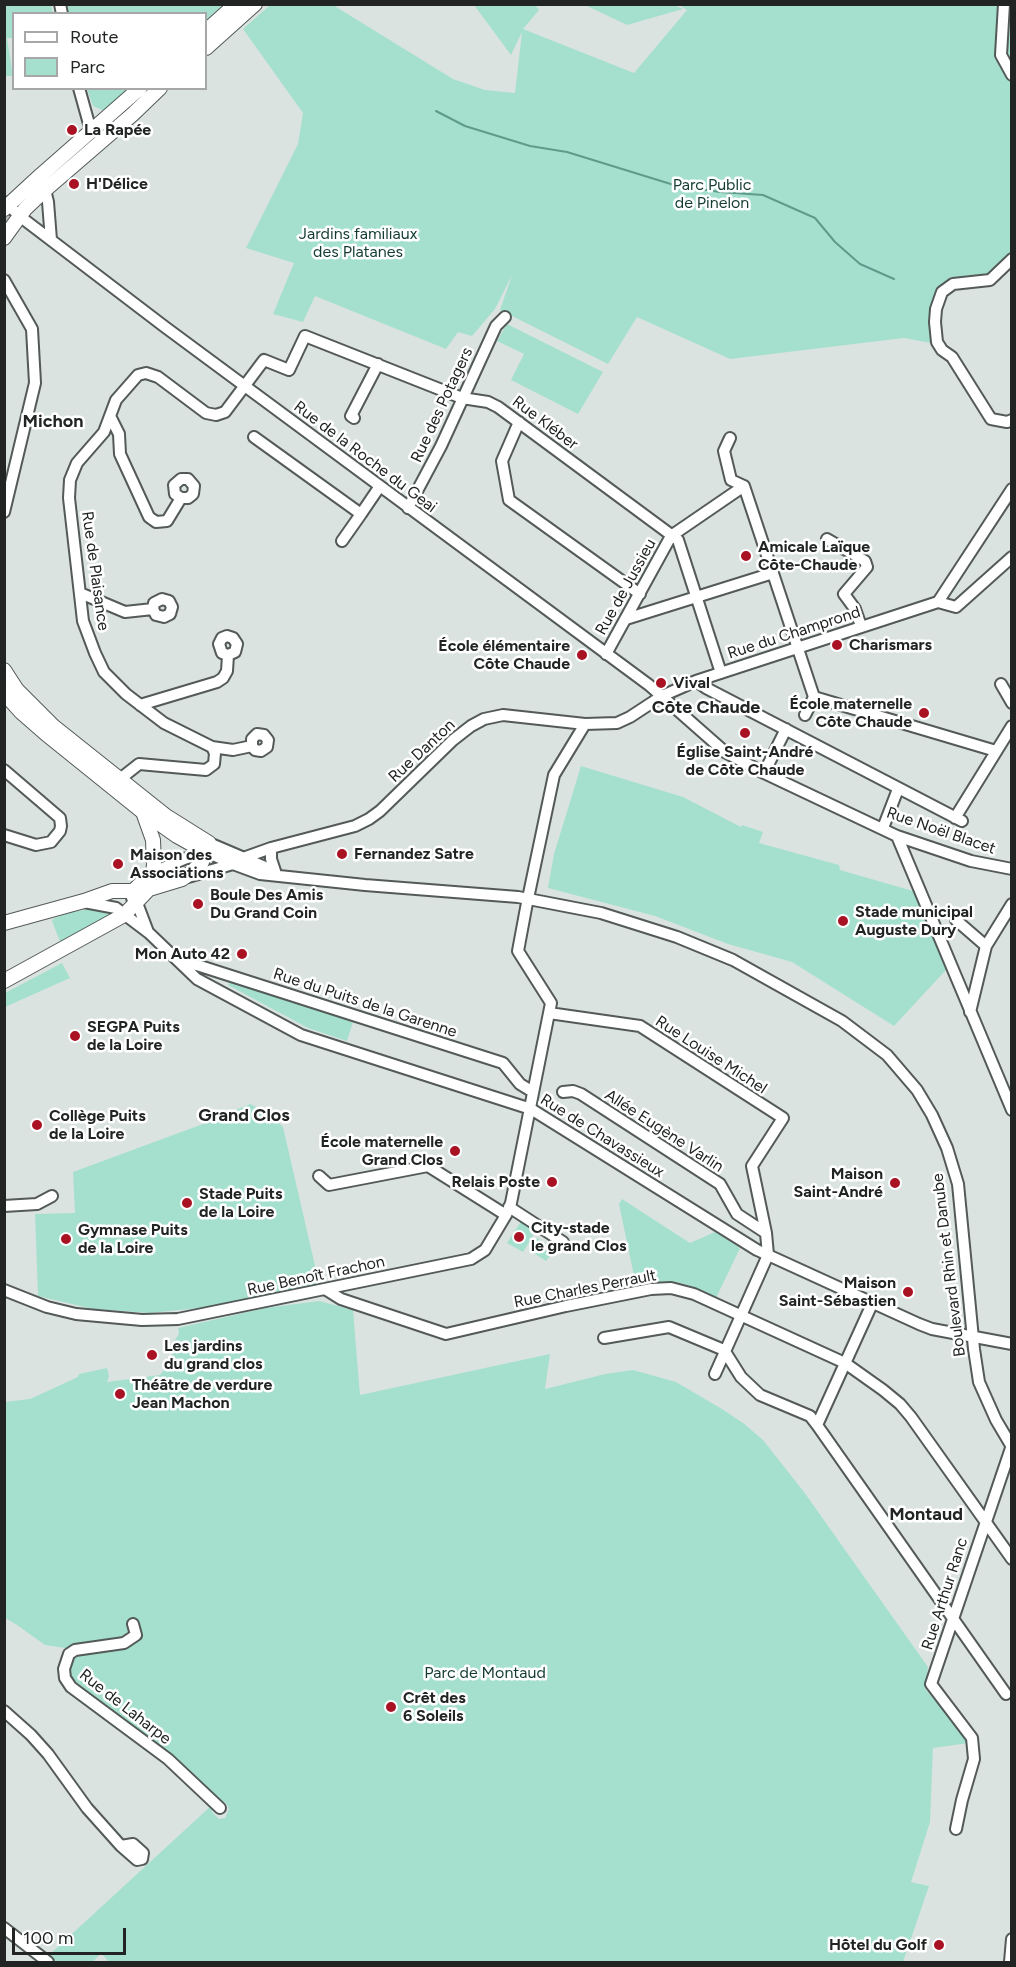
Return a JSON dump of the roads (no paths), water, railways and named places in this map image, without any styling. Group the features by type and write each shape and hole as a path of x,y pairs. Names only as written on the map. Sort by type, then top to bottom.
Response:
{"main road":[{"path":"207,30 236,4"},
{"path":"207,47 255,4"},
{"path":"22,202 95,137 106,117 140,90"},
{"path":"4,238 20,216 140,90"},
{"path":"20,216 5,209 156,90"},
{"path":"4,670 17,690 34,709 207,847"},
{"path":"4,693 45,733 143,812 177,836 207,847"},
{"path":"7,921 84,902 112,891 133,891 153,872 155,855 153,840 143,812"},
{"path":"4,981 124,915 154,886 182,879 202,862 207,847"}],"street":[{"path":"1004,4 1001,55 1011,75"},
{"path":"79,90 95,137"},
{"path":"84,109 97,116 106,117"},
{"path":"45,190 51,240"},
{"name":"Rue de la Roche du Geai","path":"20,216 662,696"},
{"path":"1011,259 990,280 953,284 942,292 936,309 935,322 937,342 942,350 952,357 991,419 1007,422 1011,420"},
{"path":"4,280 32,329 35,383 4,512"},
{"name":"Rue des Potagers","path":"408,508 441,446 496,326 505,317"},
{"name":"Rue Kléber","path":"245,386 264,360 289,370 305,336 462,398 488,402 519,422 678,540 721,673"},
{"path":"354,418 351,416 378,364"},
{"name":"Rue de Plaisance","path":"212,747 164,723 115,684 105,672 83,621 69,498 70,480 77,463 104,432 116,400 138,375 146,373 158,377 206,413 216,415 225,412 245,386"},
{"path":"110,416 119,434 120,454 149,517 156,522 167,521 181,498"},
{"path":"519,422 502,461 508,500 640,594"},
{"path":"254,437 361,514"},
{"path":"730,438 724,451 731,480 744,486 814,697 805,715"},
{"path":"342,541 380,486"},
{"name":"Rue de Jussieu","path":"606,654 672,536 744,486"},
{"path":"938,602 1011,489"},
{"path":"827,539 865,561 867,567 844,594 855,609 861,626"},
{"name":"Rue du Champrond","path":"662,696 696,681 938,602 956,607 1011,557"},
{"path":"626,619 773,573"},
{"path":"80,593 125,612 153,609"},
{"path":"140,705 217,682 227,671 228,655"},
{"path":"696,681 958,820 1011,726"},
{"path":"1001,684 1011,703"},
{"name":"Rue Danton","path":"182,879 271,848 355,826 369,819 458,735 484,719 503,715 585,724 617,723 662,696"},
{"name":"Rue Noël Blacet","path":"662,696 724,752 764,773 897,836 971,861 1011,869"},
{"path":"814,697 996,751"},
{"path":"549,1013 551,1003 518,951 554,775 585,724"},
{"path":"764,773 786,729"},
{"path":"212,747 233,750 252,746"},
{"path":"120,779 139,764 206,770 212,767 215,761 212,747"},
{"path":"4,770 60,818 61,826 60,831 51,842 36,845 4,835"},
{"path":"883,828 898,789"},
{"path":"897,836 1011,1110"},
{"path":"153,872 207,847"},
{"name":"Boulevard Rhin et Danube","path":"207,847 238,861 263,866 276,874 365,885 528,899 601,912 677,937 733,960 842,1021 887,1055 917,1090 932,1115 947,1148 958,1184 979,1382 1011,1446"},
{"path":"271,848 271,859 276,874"},
{"name":"Rue de Chavassieux","path":"128,892 137,903 148,933"},
{"name":"Rue de Chavassieux","path":"84,902 116,908 148,933 197,979 301,1035 531,1109 730,1235 768,1255 872,1304 932,1329 1011,1344"},
{"path":"970,1012 986,946 1011,904"},
{"path":"956,920 986,946"},
{"name":"Rue du Puits de la Garenne","path":"176,961 200,966 503,1063 520,1084 533,1092"},
{"name":"Rue Benoît Frachon","path":"4,1290 76,1314 158,1321 235,1309 478,1256 488,1244 507,1211 531,1109 549,1013"},
{"name":"Rue Louise Michel","path":"549,1013 640,1026 783,1118 752,1166 765,1233"},
{"name":"Allée Eugène Varlin","path":"563,1092 573,1091 581,1094 720,1184 737,1214 765,1233"},
{"path":"319,1176 329,1185 428,1166 563,1242"},
{"path":"4,1206 37,1204 52,1196"},
{"path":"715,1374 768,1255 765,1233"},
{"path":"358,1282 355,1292 358,1305"},
{"name":"Rue Charles Perrault","path":"325,1289 341,1299 446,1334 651,1289 682,1290 845,1363 900,1404 1011,1559"},
{"path":"817,1425 872,1304"},
{"path":"604,1338 669,1327 724,1350 741,1377 760,1395 810,1416 1006,1694"},
{"name":"Rue Arthur Ranc","path":"956,1829 974,1759 972,1738 931,1684 1011,1446"},
{"name":"Rue de Laharpe","path":"133,1624 136,1635 124,1643 75,1650 69,1654 64,1669 65,1678 71,1687 168,1759 220,1808"},
{"path":"4,1712 31,1735 48,1754 87,1808 122,1846"},
{"path":"4,1928 48,1962"},
{"path":"1010,1962 1011,1939"}],"waterway":[{"path":"436,111 465,126 530,146 567,152 674,185 720,192 763,195 815,218 835,242 860,264 894,279"}],"tunnel":[{"path":"4,225 22,202"}],"place":[{"name":"La Rapée","path":"72,130"},
{"name":"H'Délice","path":"74,184"},
{"name":"Amicale Laïque Côte-Chaude","path":"746,556"},
{"name":"Charismars","path":"837,645"},
{"name":"École élémentaire Côte Chaude","path":"582,655"},
{"name":"Vival","path":"661,683"},
{"name":"École maternelle Côte Chaude","path":"924,713"},
{"name":"Église Saint-André de Côte Chaude","path":"745,733"},
{"name":"Fernandez Satre","path":"342,854"},
{"name":"Maison des Associations","path":"118,864"},
{"name":"Boule Des Amis Du Grand Coin","path":"198,904"},
{"name":"Stade municipal Auguste Dury","path":"843,921"},
{"name":"Mon Auto 42","path":"242,954"},
{"name":"SEGPA Puits de la Loire","path":"75,1036"},
{"name":"Collège Puits de la Loire","path":"37,1125"},
{"name":"École maternelle Grand Clos","path":"455,1151"},
{"name":"Relais Poste","path":"552,1182"},
{"name":"Maison Saint-André","path":"895,1183"},
{"name":"Stade Puits de la Loire","path":"187,1203"},
{"name":"City-stade le grand Clos","path":"519,1237"},
{"name":"Gymnase Puits de la Loire","path":"66,1239"},
{"name":"Maison Saint-Sébastien","path":"908,1292"},
{"name":"Les jardins du grand clos","path":"152,1355"},
{"name":"Théâtre de verdure Jean Machon","path":"120,1394"},
{"name":"Crêt des 6 Soleils","path":"391,1707"},
{"name":"Hôtel du Golf","path":"939,1945"}],"district":[{"name":"Michon","path":"53,422"},
{"name":"Côte Chaude","path":"706,708"},
{"name":"Grand Clos","path":"244,1116"},
{"name":"Montaud","path":"926,1515"}],"park label":[{"name":"Parc Public de Pinelon","path":"712,194"},
{"name":"Jardins familiaux des Platanes","path":"358,243"},
{"name":"Parc de Montaud","path":"485,1673"}]}
